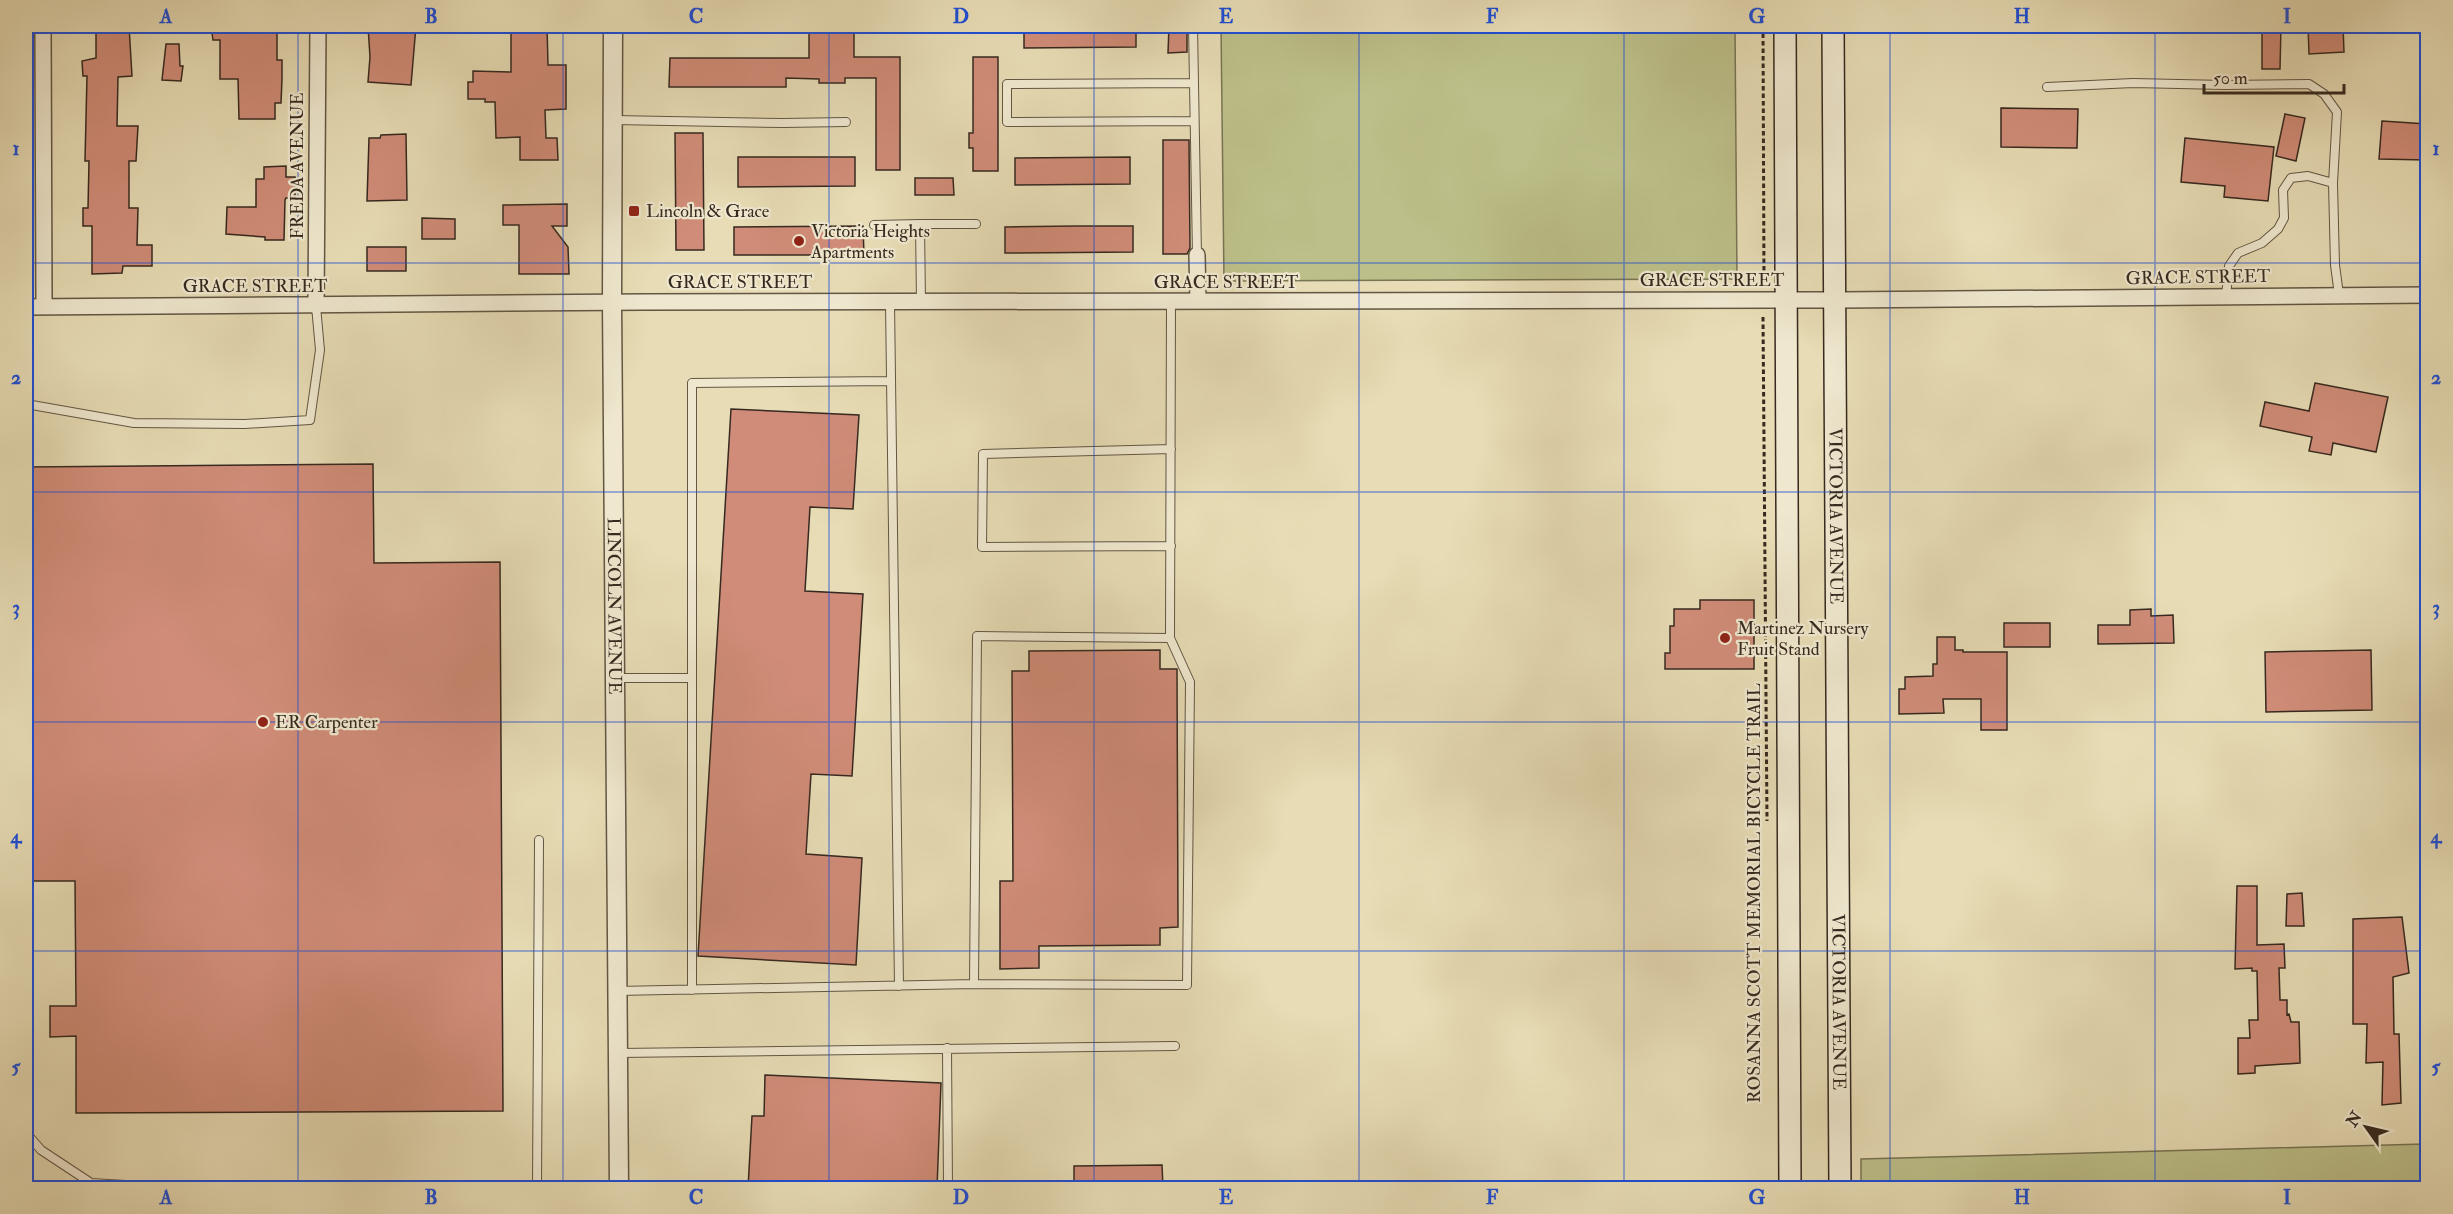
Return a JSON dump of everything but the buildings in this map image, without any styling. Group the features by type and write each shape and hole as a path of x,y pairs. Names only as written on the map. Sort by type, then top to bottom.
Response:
{"main road":[{"path":"1785,26 1790,1188"},
{"name":"VICTORIA AVENUE","path":"1833,26 1840,1188"}],"street":[{"path":"43,26 44,305"},
{"name":"FREDA AVENUE","path":"316,306 318,26"},
{"name":"LINCOLN AVENUE","path":"613,26 612,302 619,1188"},
{"path":"1197,255 1198,301"},
{"name":"GRACE STREET","path":"26,306 316,306 612,302 1835,300 2427,294"}],"lane":[{"path":"1193,26 1197,255"},
{"path":"1194,83 1007,84 1007,122 1194,121"},
{"path":"2047,87 2133,83 2309,84 2325,94 2337,112 2333,183 2338,296"},
{"path":"613,120 846,122"},
{"path":"2226,297 2229,266 2238,253 2262,243 2278,229 2284,218 2283,190 2291,178 2308,176 2333,183"},
{"path":"920,224 921,302"},
{"path":"874,225 976,224"},
{"path":"618,991 974,984 1187,985 1190,682 1170,638 1171,301"},
{"path":"890,302 899,986"},
{"path":"26,404 134,423 245,424 310,420 320,350 316,306"},
{"path":"692,990 692,383 891,381"},
{"path":"1171,449 983,454 982,547 1171,546"},
{"path":"974,984 977,636 1170,638"},
{"path":"615,678 692,678"},
{"path":"537,1188 539,840"},
{"path":"618,1053 1175,1046"},
{"path":"947,1048 948,1188"},
{"path":"26,1114 27,1134 41,1150 91,1184 178,1188"}],"path":[{"path":"1763,26 1764,288"},
{"name":"ROSANNA SCOTT MEMORIAL BICYCLE TRAIL","path":"1763,310 1767,832"}],"green space":[{"path":"1221,26 1735,26 1737,279 1224,281"},
{"path":"2424,1144 2424,1188 1861,1188 1861,1159"}],"place":[{"name":"Lincoln & Grace","path":"634,211"},
{"name":"Victoria Heights Apartments","path":"799,241"},
{"name":"Martinez Nursery Fruit Stand","path":"1725,638"},
{"name":"ER Carpenter","path":"263,722"}]}
